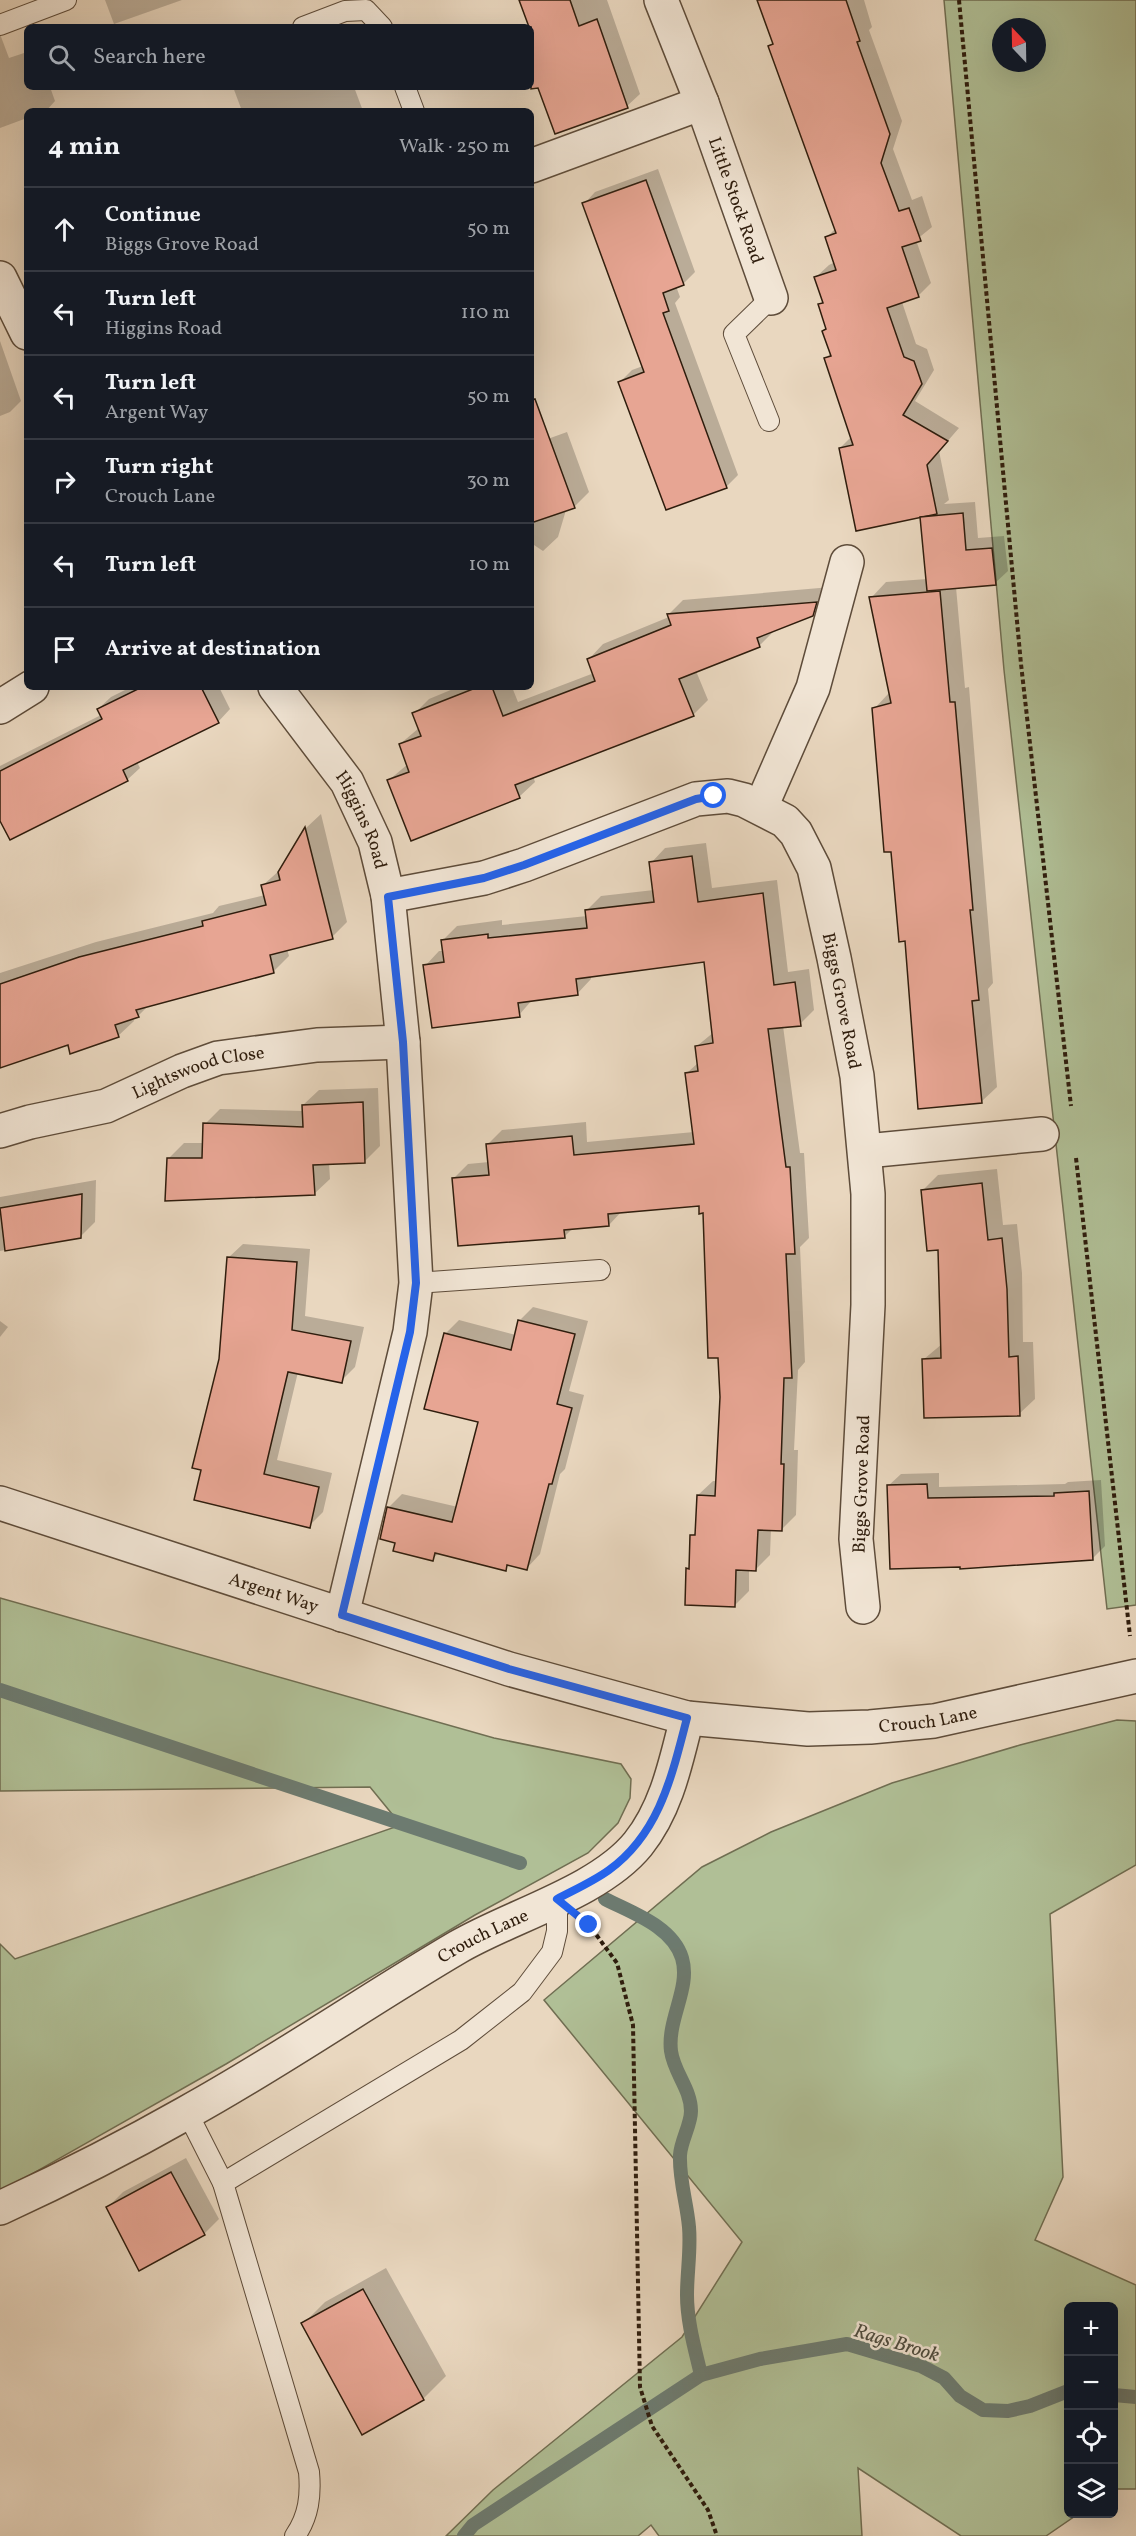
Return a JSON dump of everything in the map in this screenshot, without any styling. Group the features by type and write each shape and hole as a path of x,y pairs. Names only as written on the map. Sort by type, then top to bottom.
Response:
{"street":[{"name":"Little Stock Road","path":"661,0 702,103 771,298"},
{"path":"534,165 702,103"},
{"path":"0,278 24,327"},
{"path":"761,807 813,688 847,562"},
{"path":"0,707 27,690"},
{"name":"Higgins Road","path":"277,690 347,782 375,842 388,897 403,1042 416,1283 410,1332 342,1615"},
{"name":"Biggs Grove Road","path":"388,897 484,878 696,799 728,796 761,807 785,821 796,833 814,868 857,1076 866,1151 868,1305 856,1539 863,1607"},
{"name":"Lightswood Close","path":"0,1131 106,1106 182,1071 218,1058 317,1045 403,1042"},
{"path":"866,1151 1042,1134"},
{"name":"Argent Way","path":"0,1503 509,1669 687,1718"},
{"name":"Crouch Lane","path":"0,2208 187,2112 460,1945 557,1899 609,1870 638,1845 657,1815 669,1784 687,1718 808,1729 870,1727 934,1721 1135,1676"}],"lane":[{"path":"0,26 66,0"},
{"path":"311,24 345,11 366,10 379,24"},
{"path":"406,90 413,108"},
{"path":"769,421 734,334 771,298"},
{"path":"416,1283 600,1270"},
{"path":"223,2183 461,2040 522,1992 552,1952 558,1931 557,1899"},
{"path":"187,2112 223,2183 309,2472 311,2499 301,2528 295,2536"}],"path":[{"path":"959,0 1020,652 1072,1116"},
{"path":"1076,1152 1135,1676"},
{"path":"557,1899 589,1925 617,1963 633,2025 640,2387 652,2426 708,2510 717,2536"}],"green space":[{"path":"944,0 1136,0 1136,1605 1107,1609 1004,670"},
{"path":"0,1598 494,1738 621,1764 631,1779 630,1798 618,1823 588,1853 475,1915 226,2064 0,2192 0,1944 15,1959 401,1825 370,1787 0,1791"},
{"path":"1117,1720 1136,1721 1136,1865 1050,1914 1063,2177 1035,2240 1136,2285 1136,2489 1118,2489 1118,2302 1064,2302 1064,2518 1072,2518 1046,2536 961,2536 858,2468 862,2536 659,2536 651,2525 638,2536 446,2536 493,2490 682,2337 742,2242 544,2000 702,1867 771,1832 892,1783 1020,1745"}],"building":[{"path":"519,0 570,0 579,26 597,19 628,108 555,134 538,88 534,89 534,24 528,24"},
{"path":"757,0 846,0 860,41 857,42 890,134 881,163 899,211 909,208 921,241 902,247 919,297 887,308 904,357 914,361 922,384 903,415 948,441 927,465 937,514 856,531 839,448 853,445 824,358 831,356 822,331 826,329 818,304 823,303 814,277 836,270 825,237 836,233 768,46 773,44"},
{"path":"646,180 684,285 663,293 669,311 663,313 727,488 666,510 618,382 644,372 582,203"},
{"path":"534,399 575,508 534,522"},
{"path":"963,513 966,550 992,548 996,585 927,591 920,517"},
{"path":"940,591 950,702 955,702 973,910 970,910 979,1000 972,1001 982,1103 918,1109 905,941 899,942 891,852 884,852 872,708 891,703 869,597"},
{"path":"817,602 813,616 757,638 760,647 679,679 694,716 515,785 520,798 411,841 387,780 409,772 399,744 421,736 412,713 470,690 493,690 503,716 595,681 587,659 671,625 667,614"},
{"path":"136,690 202,690 219,723 123,770 128,781 10,840 0,821 0,771 102,719 97,709"},
{"path":"305,827 333,939 270,955 274,973 136,1010 139,1017 115,1025 119,1037 70,1054 68,1045 0,1068 0,984 79,957 203,926 202,921 266,905 261,885 280,880 278,872"},
{"path":"692,856 698,902 763,893 774,985 795,982 801,1026 768,1029 786,1167 790,1167 795,1254 786,1254 792,1378 784,1378 781,1464 784,1464 782,1531 758,1530 756,1571 736,1570 735,1607 685,1605 686,1568 689,1569 690,1535 695,1535 697,1495 715,1496 720,1397 718,1358 708,1358 703,1213 699,1214 699,1206 608,1214 609,1226 564,1230 565,1238 458,1246 452,1178 489,1175 486,1144 572,1136 574,1155 694,1144 685,1073 698,1071 695,1046 713,1043 704,962 576,979 578,995 518,1003 520,1017 432,1028 423,965 444,962 441,940 488,934 488,938 587,928 585,910 654,902 649,862"},
{"path":"363,1102 365,1163 313,1165 315,1195 165,1201 167,1158 202,1158 203,1123 303,1127 302,1105"},
{"path":"982,1183 988,1240 1002,1238 1007,1289 1009,1357 1018,1356 1020,1416 924,1418 922,1359 941,1358 938,1250 927,1251 921,1190"},
{"path":"82,1194 81,1238 5,1251 0,1208"},
{"path":"227,1257 297,1262 292,1330 351,1341 342,1383 288,1372 264,1474 319,1487 310,1528 194,1500 201,1470 192,1468 219,1359"},
{"path":"518,1320 575,1334 557,1404 572,1408 552,1484 549,1484 527,1570 507,1565 506,1571 435,1553 433,1561 393,1551 395,1543 380,1539 387,1507 452,1522 478,1422 424,1409 444,1333 511,1350"},
{"path":"927,1484 928,1498 1054,1496 1054,1493 1089,1491 1093,1560 960,1569 960,1567 890,1569 887,1485"},
{"path":"171,2172 205,2235 139,2271 106,2207"},
{"path":"363,2289 424,2400 362,2435 301,2323"}],"waterway":[{"path":"0,1690 520,1863"},
{"path":"605,1899 639,1915 660,1929 670,1937 682,1958 684,1981 672,2027 671,2051 675,2067 688,2095 691,2111 681,2149 680,2164 689,2236 688,2315 701,2375"},
{"name":"Rags Brook","path":"464,2536 473,2525 701,2375 760,2359 847,2344 921,2366 944,2378 960,2396 983,2410 1008,2411 1030,2406 1064,2393"},
{"name":"Rags Brook","path":"1118,2395 1136,2397"}],"route":[{"path":"589,1925 557,1899 609,1870 638,1845 657,1815 669,1784 687,1718 509,1669 342,1615 410,1332 416,1283 403,1042 388,897 484,878 696,799 714,796"}]}
